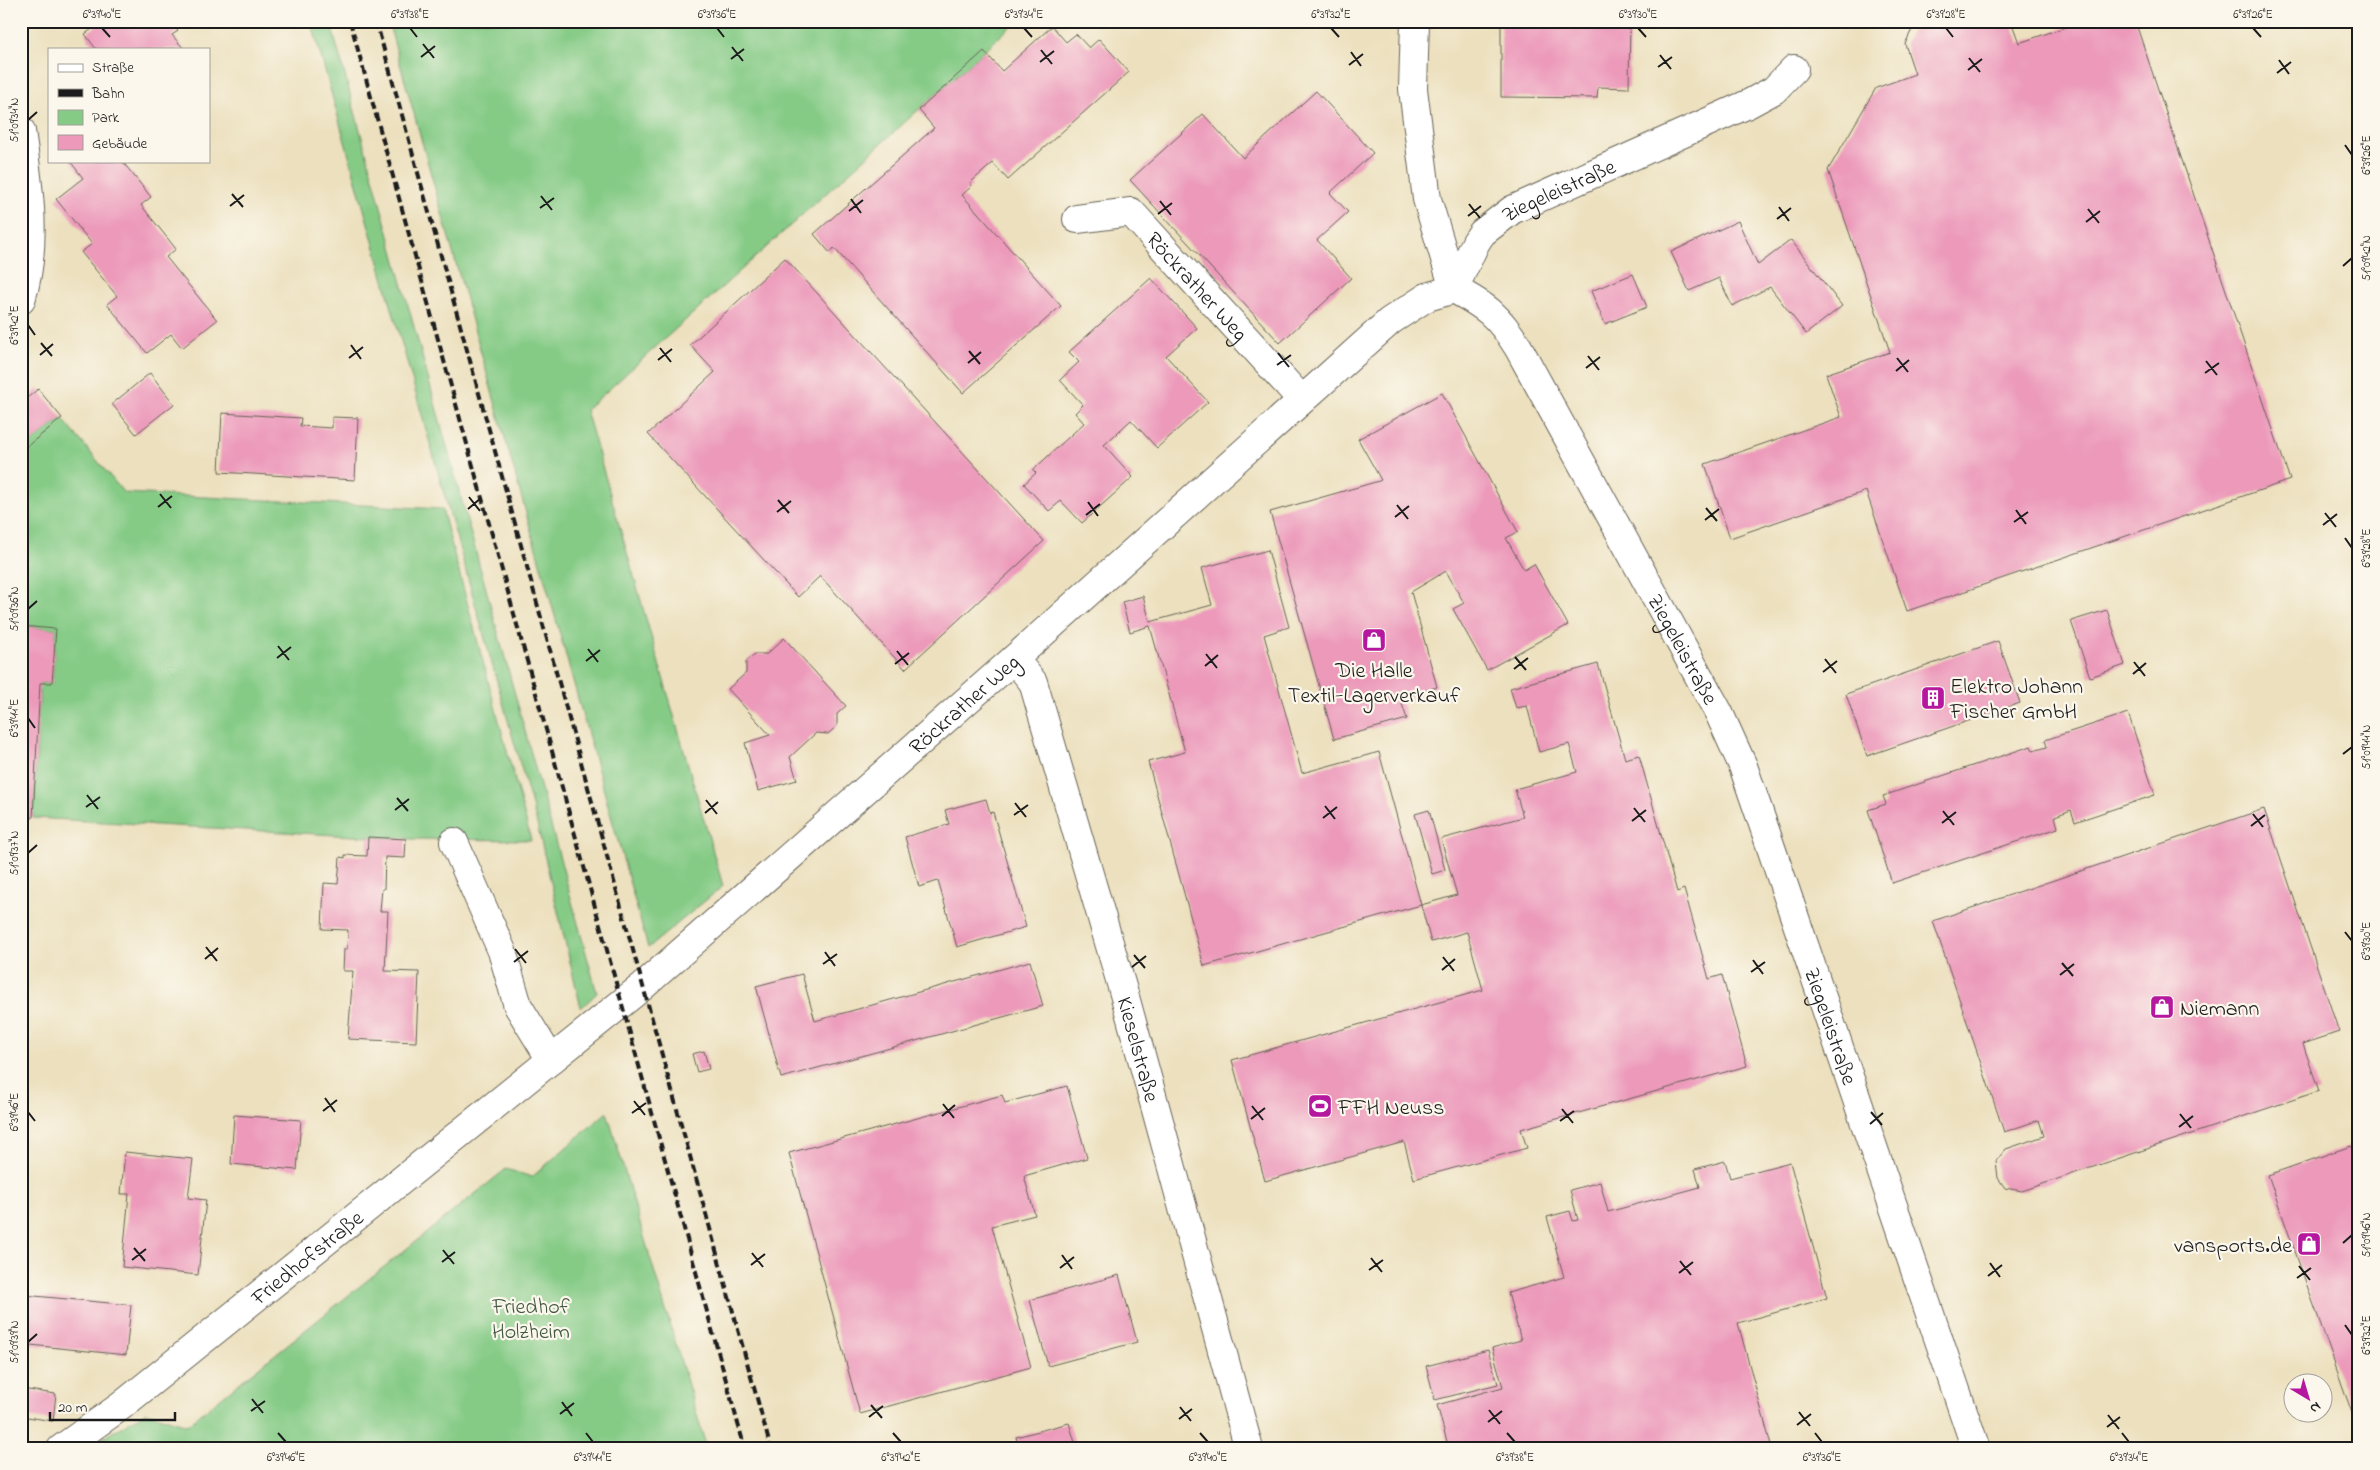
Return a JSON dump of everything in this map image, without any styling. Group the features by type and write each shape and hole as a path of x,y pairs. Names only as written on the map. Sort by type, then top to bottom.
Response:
{"street":[{"path":"1415,21 1413,89 1427,198 1454,289"},
{"name":"Ziegeleistraße","path":"1794,69 1774,90 1748,104 1512,210 1482,233 1454,289 1485,306 1504,325 1518,347 1719,713 1735,748 1764,827 1976,1449"},
{"path":"21,132 29,196 30,231 29,265 21,300"},
{"name":"Röckrather Weg","path":"1077,219 1131,212 1302,400"},
{"name":"Röckrather Weg","path":"622,1004 1014,659 1390,320 1427,297 1454,289"},
{"name":"Kieselstraße","path":"1014,659 1033,682 1036,691 1127,1004 1249,1449"},
{"path":"454,842 502,951 518,1006 551,1060"},
{"name":"Friedhofstraße","path":"61,1449 121,1406 622,1004"}],"green space":[{"path":"311,21 330,21 597,993 581,1008 536,820"},
{"path":"388,21 1017,21 586,410 723,886 648,948"},
{"path":"62,418 124,493 442,509 531,840 406,839 33,818 40,683 52,683 56,629 21,626 21,451"},
{"name":"Friedhof Holzheim","path":"607,1112 707,1449 84,1449 146,1412 187,1425 506,1169 532,1177"}],"building":[{"path":"91,21 170,21 178,31 172,35 183,48 95,48 85,34 95,27"},
{"path":"1501,21 1630,21 1629,88 1598,87 1597,98 1501,97"},
{"path":"1916,21 2011,21 2019,43 2083,21 2135,21 2290,480 1907,611 1866,491 1730,538 1705,464 1841,417 1826,374 1890,352 1828,170 1876,88 1915,74 1905,44"},
{"path":"1052,26 1066,42 1076,34 1089,48 1099,39 1129,72 1008,180 993,163 970,183 972,186 962,195 1061,306 963,393 834,248 830,253 814,234 934,128 919,110 984,51 1002,71"},
{"path":"1316,91 1373,153 1330,193 1348,212 1317,240 1351,278 1280,343 1130,180 1203,114 1243,158"},
{"path":"71,162 123,162 151,197 141,205 176,249 166,257 217,320 182,348 171,334 147,353 107,304 117,296 81,252 92,244 56,199 83,178"},
{"path":"1738,221 1758,265 1791,240 1842,306 1806,334 1770,287 1732,306 1719,278 1689,291 1671,252"},
{"path":"785,258 1044,541 905,669 820,576 798,597 648,434 715,372 690,345"},
{"path":"1633,274 1647,307 1605,324 1591,291"},
{"path":"1151,278 1197,328 1166,356 1208,402 1157,448 1131,420 1104,445 1133,477 1082,523 1061,501 1049,511 1024,484 1036,473 1033,470 1084,423 1075,413 1083,405 1060,380 1079,362 1069,352"},
{"path":"150,373 174,404 136,434 112,404"},
{"path":"38,389 62,418 21,451 21,403"},
{"path":"1442,393 1518,532 1506,538 1524,570 1534,564 1568,625 1487,670 1453,609 1464,603 1446,571 1411,592 1437,687 1400,698 1407,719 1334,739 1270,512 1381,480 1358,439"},
{"path":"222,413 301,418 300,426 332,428 332,417 358,418 355,480 219,472"},
{"path":"1268,550 1289,627 1264,635 1302,773 1379,752 1421,905 1204,966 1148,762 1185,752 1150,626 1130,632 1122,602 1143,596 1150,622 1212,605 1202,568"},
{"path":"2107,610 2125,665 2090,677 2071,621"},
{"path":"21,626 56,629 52,683 40,683 33,818 21,817"},
{"path":"784,638 846,706 837,714 837,726 828,734 816,733 790,757 797,780 758,791 745,743 770,735 728,689 746,673 746,661 755,654 767,654"},
{"name":"Elektro Johann Fischer GmbH","path":"1998,641 2020,703 1867,756 1846,694"},
{"path":"1598,664 1625,759 1639,755 1677,892 1684,889 1709,979 1722,975 1747,1066 1521,1129 1527,1148 1414,1179 1404,1142 1265,1181 1232,1060 1483,990 1467,932 1431,942 1421,905 1457,895 1441,839 1523,817 1515,789 1577,772 1569,744 1539,752 1527,706 1516,708 1510,688"},
{"path":"2128,713 2155,795 2075,822 2071,810 2055,816 2058,828 1892,883 1868,810 1886,804 1883,796 2031,746 2033,751 2047,747 2045,740"},
{"path":"986,799 990,813 993,812 1026,927 957,947 938,881 919,887 905,837 949,824 945,810"},
{"path":"2264,809 2339,1032 2303,1044 2319,1091 2022,1191 2005,1188 1998,1178 1996,1161 2006,1149 2044,1136 2039,1120 2004,1132 1933,921"},
{"path":"1429,810 1445,870 1432,874 1415,814"},
{"path":"368,837 406,839 405,858 385,857 384,889 382,889 380,911 388,911 385,971 419,972 416,1042 348,1039 353,971 343,971 344,949 347,949 348,930 322,929 324,883 338,884 340,857 345,858 345,855 367,856"},
{"path":"1030,961 1043,1006 781,1078 756,986 802,974 815,1021"},
{"path":"704,1051 709,1069 697,1072 692,1054"},
{"path":"1067,1086 1087,1158 1024,1176 1035,1215 992,1226 1031,1367 860,1414 789,1153 1002,1095 1005,1103"},
{"path":"234,1115 301,1120 297,1170 231,1164"},
{"path":"2351,1146 2359,1169 2359,1410 2352,1413 2268,1175"},
{"path":"125,1152 193,1159 188,1198 206,1200 198,1275 122,1267 129,1194 121,1194"},
{"path":"1725,1161 1730,1178 1790,1162 1827,1298 1738,1323 1772,1449 1449,1449 1437,1405 1503,1387 1492,1348 1521,1340 1508,1293 1564,1277 1547,1217 1570,1211 1573,1221 1578,1220 1570,1190 1600,1182 1608,1212 1700,1187 1695,1169"},
{"path":"1119,1275 1137,1342 1048,1366 1030,1300"},
{"path":"24,1295 131,1305 126,1355 21,1344"},
{"path":"1488,1350 1498,1384 1435,1400 1426,1366"},
{"path":"21,1389 56,1394 53,1421 21,1416"},
{"path":"1069,1423 1077,1449 1019,1449 1016,1437"}],"railway":[{"path":"350,21 745,1449"},
{"path":"376,21 771,1449"}],"place":[{"name":"Die Halle Textil-Lagerverkauf","path":"1374,640"},
{"name":"Elektro Johann Fischer GmbH","path":"1933,698"},
{"name":"Niemann","path":"2162,1007"},
{"name":"FFH Neuss","path":"1320,1106"},
{"name":"vansports.de","path":"2309,1244"}]}
